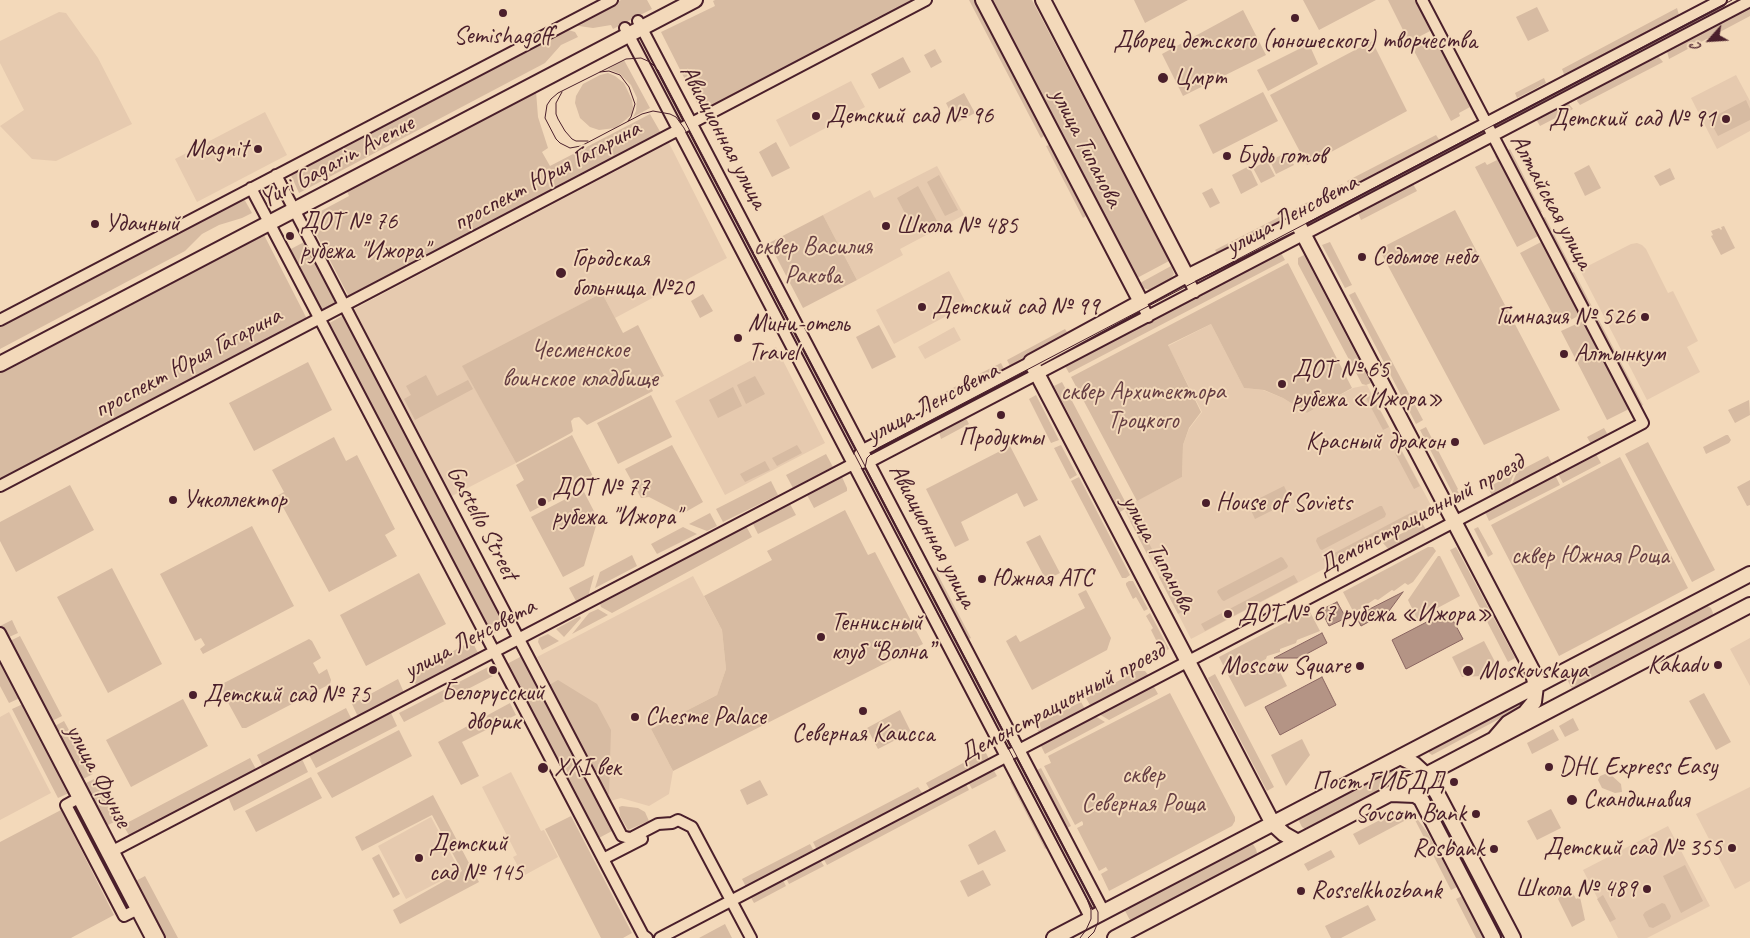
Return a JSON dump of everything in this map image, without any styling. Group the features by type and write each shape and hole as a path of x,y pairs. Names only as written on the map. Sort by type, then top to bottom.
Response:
{"main road":[{"name":"Yuri Gagarin Avenue","path":"0,355 293,206 627,31 678,0"},
{"name":"Yuri Gagarin Avenue","path":"640,24 695,0"},
{"name":"улица Типанова","path":"983,0 1141,302"},
{"name":"улица Типанова","path":"1043,0 1187,277"},
{"name":"Yuri Gagarin Avenue","path":"0,364 267,219"},
{"name":"улица Ленсовета","path":"1187,277 1300,228"},
{"path":"1300,228 1532,670 1536,686 1534,702 1530,709 1508,723 1495,738"},
{"name":"улица Ленсовета","path":"1034,368 1141,302"},
{"name":"улица Типанова","path":"1034,368 1273,824"},
{"path":"1054,938 1750,574"},
{"path":"1115,938 1750,605"},
{"path":"1400,757 1414,764 1426,775 1513,938"},
{"path":"1390,794 1416,796 1421,799 1493,938"},
{"path":"1273,824 1284,834 1298,842"}],"street":[{"name":"Yuri Gagarin Avenue","path":"0,320 612,0"},
{"name":"проспект Юрия Гагарина","path":"0,486 926,0"},
{"name":"Алтайская улица","path":"1422,0 1643,423"},
{"name":"улица Ленсовета","path":"853,464 863,450 1195,292 1300,228 1486,123 1721,0"},
{"name":"улица Ленсовета","path":"1300,228 1493,135 1750,0"},
{"name":"Авиационная улица","path":"640,24 1104,912"},
{"name":"Авиационная улица","path":"627,31 1091,919"},
{"path":"276,175 293,206"},
{"path":"251,188 267,219"},
{"name":"Gastello Street","path":"293,206 622,836 625,838 633,837 658,824 672,823"},
{"name":"Gastello Street","path":"267,219 643,935 647,938"},
{"name":"улица Ленсовета","path":"1141,302 1187,277"},
{"name":"улица Типанова","path":"1187,277 1195,292"},
{"name":"улица Типанова","path":"1141,302 1148,316"},
{"name":"улица Ленсовета","path":"110,853 853,464 869,462 1034,368"},
{"name":"Демонстрационный проезд","path":"660,938 1643,423"},
{"name":"улица Фрунзе","path":"0,633 110,853 159,938"},
{"name":"улица Фрунзе","path":"0,649 81,797"},
{"path":"81,797 66,804 124,916 140,908"},
{"path":"603,859 678,820 692,827 751,938"},
{"name":"улица Фрунзе","path":"140,908 151,938"}],"shaded area":[{"path":"59,12 66,13 98,58 132,124 56,161 32,159 0,126 24,110 0,63 0,41"},
{"name":"Детский сад № 91","path":"1736,75 1750,101 1750,131 1717,149 1691,98"},
{"name":"Детский сад № 96","path":"851,81 865,107 790,147 776,120"},
{"path":"265,112 287,155 197,202 175,159"},
{"name":"Городская больница №20","path":"669,143 727,258 615,318 602,293 463,367 516,463 452,496 354,309"},
{"name":"Школа № 485","path":"937,166 964,215 900,249 903,255 857,280 823,215 870,190 874,198"},
{"name":"Гимназия № 526","path":"1637,243 1646,249 1668,293 1673,291 1698,341 1687,347 1700,372 1647,400 1580,270 1631,244"},
{"name":"Детский сад № 99","path":"949,271 967,305 894,344 876,310"},
{"path":"1211,324 1244,388 1263,390 1283,398 1307,413 1353,388 1367,385 1434,511 1191,639 1125,511 1136,501 1182,477 1183,445 1189,429 1202,412 1168,346"},
{"path":"954,327 961,340 925,359 918,347"},
{"path":"776,347 825,443 725,495 675,401"},
{"path":"693,576 722,630 726,669 717,695 651,729 673,771 669,794 649,806 621,798 610,801 537,657"},
{"path":"1403,592 1389,611 1361,626 1356,616"},
{"path":"1337,602 1346,618 1329,626 1321,610"},
{"path":"1448,611 1463,639 1406,669 1392,640"},
{"path":"1322,633 1327,643 1299,658 1274,658"},
{"path":"1750,638 1750,686 1730,649"},
{"path":"1322,677 1336,705 1280,735 1265,707"},
{"path":"9,712 51,793 0,820 0,717"},
{"path":"511,772 541,831 544,830 558,857 523,876 513,857 517,855 482,787"},
{"name":"Детский сад № 355","path":"1750,787 1750,881 1735,889 1696,814"},
{"name":"Детский сад № 145","path":"431,817 460,871 406,899 378,846"},
{"name":"Школа № 489","path":"1668,826 1710,906 1647,938 1618,938 1583,870"}],"green space":[{"path":"621,0 647,0 652,9 613,29 611,25 593,28 572,25"},
{"path":"917,0 702,113 661,32 715,6 713,1"},
{"path":"969,0 974,0 1044,136 1041,138"},
{"path":"991,0 1032,0 1169,261 1137,278"},
{"path":"1134,0 1188,0 1145,23"},
{"path":"1303,0 1376,0 1319,30"},
{"path":"1388,0 1417,0 1432,30 1409,42"},
{"path":"1537,7 1549,31 1528,41 1516,17"},
{"path":"1677,8 1679,15 1566,75 1564,74 1562,69"},
{"path":"1750,8 1750,16 1669,59 1667,51"},
{"path":"1243,10 1266,55 1183,96 1162,54"},
{"path":"565,29 575,32 578,37 561,45 545,63 299,193 290,173"},
{"path":"1436,37 1474,109 1471,110 1470,107 1459,113 1460,116 1451,121 1413,49"},
{"path":"1372,41 1407,111 1307,165 1270,95"},
{"path":"1309,44 1318,64 1268,91 1257,70"},
{"path":"935,49 942,62 931,68 924,55"},
{"path":"1658,56 1663,62 1580,105 1577,101 1578,98"},
{"path":"903,57 911,72 879,89 871,74"},
{"path":"624,60 650,108 633,117 636,111 637,98 631,85 620,74 608,69"},
{"path":"608,73 624,83 632,100 632,114 615,128 599,130 590,127 580,118 575,103 576,96 583,84"},
{"path":"1544,78 1546,83 1517,98 1515,93"},
{"path":"536,91 538,117 548,148 542,152 550,166 650,114 662,135 349,297 308,218 349,196 346,189"},
{"path":"1263,92 1278,121 1213,154 1199,125"},
{"path":"964,93 975,113 956,123 946,103"},
{"path":"1746,100 1750,109 1750,120 1718,136 1709,119"},
{"path":"1568,103 1573,109 1540,126 1536,119"},
{"path":"1436,135 1440,141 1351,187 1347,181"},
{"path":"776,142 790,168 772,177 759,152"},
{"path":"1049,145 1086,216 1083,218 1046,146"},
{"path":"1510,149 1542,212 1538,214 1506,151"},
{"path":"1287,152 1294,165 1276,174 1270,161"},
{"path":"1498,155 1540,235 1517,247 1475,167 1485,162 1487,165 1497,160 1495,156"},
{"path":"1267,161 1275,176 1261,183 1253,168"},
{"path":"1589,165 1601,188 1585,196 1574,173"},
{"path":"1249,166 1258,185 1241,194 1232,175"},
{"path":"1670,168 1675,179 1660,186 1654,176"},
{"path":"939,175 958,210 945,216 927,182"},
{"path":"1342,184 1343,192 1321,203 1318,197"},
{"path":"1413,184 1417,191 1361,220 1358,213"},
{"path":"918,186 937,221 915,232 897,198"},
{"path":"1212,188 1220,203 1210,208 1202,193"},
{"path":"243,197 252,213 219,225 202,234 185,251 0,349 0,325"},
{"path":"1312,200 1315,207 1275,223 1217,253 1215,250"},
{"path":"1455,210 1560,410 1484,445 1379,249"},
{"name":"сквер Василия Ракова","path":"823,215 857,280 803,308 769,243"},
{"path":"1545,217 1570,265 1566,267 1541,219"},
{"path":"1724,226 1735,248 1721,255 1711,236 1713,235 1711,231 1719,228 1721,230 1721,227"},
{"path":"263,233 307,319 0,480 0,369"},
{"path":"306,241 338,303 321,312 289,250"},
{"path":"1543,241 1582,314 1559,326 1520,253"},
{"path":"1330,242 1352,285 1345,288 1322,245"},
{"path":"1281,253 1285,260 1069,373 1065,366"},
{"path":"1304,255 1371,383 1362,384 1298,264 1298,258"},
{"name":"сквер Архитектора Троцкого","path":"1288,263 1352,388 1307,413 1283,398 1264,390 1244,388 1211,324 1168,345 1201,412 1189,428 1183,445 1182,477 1137,501 1071,377"},
{"path":"1171,266 1174,274 1171,278 1150,290 1143,288 1140,283"},
{"path":"1574,272 1643,405 1639,407 1569,274"},
{"path":"1355,292 1423,420 1416,424 1349,295"},
{"name":"Чесменское воинское кладбище","path":"602,293 623,333 638,325 664,376 649,383 653,391 587,425 579,417 574,418 571,421 573,431 571,433 516,463 462,366"},
{"path":"703,294 713,311 700,318 691,301"},
{"path":"344,315 508,626 491,635 326,325"},
{"path":"1585,320 1631,408 1607,420 1561,331"},
{"path":"879,325 896,357 872,369 856,337"},
{"path":"1065,329 1067,332 1010,366 1007,360"},
{"path":"308,362 332,410 254,451 229,403"},
{"path":"1001,363 1004,369 984,380 981,379 979,374"},
{"path":"426,375 437,396 468,380 473,389 415,420 404,399 411,395 406,386"},
{"path":"755,376 765,394 746,404 737,385"},
{"path":"974,377 976,384 931,407 928,401"},
{"path":"1062,382 1128,507 1120,512 1054,386"},
{"path":"733,387 742,406 718,418 709,400"},
{"path":"651,395 672,437 618,464 597,423"},
{"path":"1036,395 1059,440 1051,443 1029,399"},
{"path":"1372,395 1389,427 1383,430 1366,398"},
{"path":"1749,400 1750,415 1735,423 1728,410"},
{"path":"966,418 969,424 941,439 939,432"},
{"path":"1426,427 1458,489 1460,495 1455,498 1420,430"},
{"path":"1604,428 1608,435 1591,444 1587,437"},
{"path":"572,435 594,478 530,512 516,485 524,480 516,465"},
{"path":"1726,435 1731,440 1729,443 1706,454 1703,447"},
{"path":"334,437 346,461 357,455 395,529 385,535 397,556 329,592 277,496 284,492 272,470"},
{"path":"1648,442 1715,570 1692,582 1625,454"},
{"path":"672,445 703,502 682,514 649,497 641,498 625,469"},
{"path":"797,445 802,453 777,466 772,458"},
{"path":"1061,445 1077,475 1070,479 1054,448"},
{"path":"1010,446 1038,500 1024,507 1017,493 961,522 969,540 955,547 926,489"},
{"path":"1401,450 1420,486 1414,489 1395,453"},
{"path":"826,454 833,467 793,488 786,475"},
{"path":"1596,454 1601,463 1563,483 1558,474"},
{"path":"1548,456 1552,464 1511,486 1517,472"},
{"name":"сквер Южная Роща","path":"1620,457 1688,588 1559,656 1491,525"},
{"path":"765,461 770,470 745,482 740,474"},
{"path":"1514,474 1508,488 1492,496 1488,487"},
{"path":"1555,475 1560,485 1489,521 1485,512"},
{"path":"842,477 847,491 814,508 807,495"},
{"path":"1079,477 1130,575 1126,578 1122,578 1071,481"},
{"path":"1750,480 1750,505 1747,506 1737,487"},
{"path":"771,481 778,495 723,522 716,509"},
{"path":"70,485 94,530 16,572 0,541 0,522"},
{"path":"1284,486 1291,501 1255,519 1248,504"},
{"path":"583,490 598,519 584,566 563,577 531,517"},
{"path":"790,504 796,515 758,534 753,524"},
{"path":"1382,506 1386,514 1385,517 1322,550 1320,549 1316,541 1317,538"},
{"name":"Теннисный клуб “Волна”","path":"845,510 868,555 875,552 923,644 673,771 651,729 717,695 726,669 722,630 704,596 772,560 767,551"},
{"path":"1416,510 1420,518 1327,566 1323,559"},
{"path":"710,513 717,526 707,531 689,524"},
{"path":"1136,518 1153,551 1147,554 1130,521"},
{"path":"1422,523 1427,531 1390,551 1383,543"},
{"path":"252,526 294,606 203,654 200,649 205,645 201,638 195,641 160,574"},
{"path":"746,526 752,537 612,613 601,607 600,604"},
{"path":"683,527 697,534 657,554 651,544"},
{"path":"1478,527 1493,554 1488,557 1474,529"},
{"path":"1040,535 1060,573 1046,580 1026,542"},
{"path":"1428,547 1433,547 1436,551 1413,582 1408,585 1405,583 1354,613 1343,592"},
{"path":"1456,547 1515,658 1508,662 1450,550"},
{"path":"632,555 637,566 595,588 600,572"},
{"path":"1438,556 1440,556 1460,596 1417,619 1408,600"},
{"path":"1281,557 1288,566 1287,568 1224,601 1222,600 1217,592 1218,590"},
{"path":"112,568 162,664 108,693 57,597"},
{"path":"936,571 971,638 969,639 934,572"},
{"path":"419,573 446,624 366,666 340,615"},
{"path":"1166,573 1185,610 1178,614 1159,577"},
{"path":"594,575 588,597 576,601 569,588"},
{"path":"1294,575 1298,582 1205,631 1201,624"},
{"path":"1129,581 1133,581 1148,609 1144,611 1136,597 1133,599 1126,585"},
{"path":"1086,590 1111,638 1107,650 1032,690 1006,641 1016,635 1020,642 1085,608 1078,594"},
{"path":"1706,605 1711,608 1712,616 1574,689 1571,687 1568,681 1569,677"},
{"path":"598,609 608,615 572,634 589,613"},
{"path":"1309,610 1320,631 1297,640 1296,643 1280,649 1280,652 1267,656 1266,659 1258,663 1223,665 1219,657"},
{"path":"1150,613 1169,649 1162,652 1151,630 1153,628 1146,616"},
{"path":"580,616 581,618 564,637 556,629"},
{"path":"12,620 18,633 7,638 0,626"},
{"path":"548,634 559,641 542,650 538,642 539,638"},
{"path":"20,636 62,716 50,722 8,642"},
{"path":"309,639 321,658 313,663 319,674 327,669 331,680 330,684 246,728 242,728 220,688 222,684"},
{"path":"472,641 479,655 417,687 410,674"},
{"path":"1484,641 1502,675 1462,677 1452,657"},
{"path":"522,656 612,831 597,839 505,665"},
{"path":"0,660 20,698 9,703 0,686"},
{"path":"488,667 493,676 404,722 399,713"},
{"path":"1278,668 1287,686 1245,707 1226,671"},
{"path":"1137,671 1145,671 1149,676 1091,707 1086,698"},
{"path":"1215,674 1274,787 1267,791 1208,678"},
{"path":"398,679 405,695 359,719 352,704"},
{"path":"558,680 597,704 611,730 609,794 606,795 549,685"},
{"path":"1153,685 1158,694 1109,720 1099,714"},
{"name":"сквер Северная Роща","path":"1170,693 1235,817 1235,821 1232,826 1109,891 1101,874 1108,870 1106,867 1099,871 1077,828 1083,825 1082,821 1075,825 1044,766 1051,763 1048,756"},
{"path":"1704,693 1731,742 1716,750 1689,701"},
{"path":"183,699 208,746 131,787 106,740"},
{"path":"1081,702 1085,709 1039,733 1035,725"},
{"path":"510,703 516,715 462,742 479,776 461,785 438,742"},
{"path":"1521,703 1521,706 1514,711 1432,755 1429,753 1429,750"},
{"path":"23,704 69,793 58,798 12,709"},
{"path":"346,708 353,722 264,769 257,755"},
{"path":"900,710 911,732 878,749 867,728"},
{"path":"391,713 397,726 316,768 309,755"},
{"path":"1095,716 1105,722 1045,754 1040,744"},
{"path":"1573,718 1579,730 1565,737 1559,726"},
{"path":"64,721 93,774 81,780 53,727"},
{"path":"1553,729 1559,740 1532,754 1527,743"},
{"path":"399,730 412,756 332,798 317,773"},
{"path":"1302,739 1310,755 1286,786 1271,755"},
{"path":"986,753 989,759 930,790 926,783 976,756"},
{"path":"250,758 257,771 130,837 123,825"},
{"path":"302,759 308,772 234,811 228,797"},
{"path":"1041,768 1071,826 1067,828 1037,770"},
{"path":"993,769 997,776 972,789 968,782"},
{"path":"1391,771 1396,771 1399,775 1396,782 1308,828 1302,827 1299,821 1300,818"},
{"path":"1610,774 1621,784 1622,792 1615,793 1602,788 1598,780 1600,776"},
{"path":"311,777 322,798 256,832 245,811"},
{"path":"94,779 116,821 106,826 84,784"},
{"path":"760,780 768,795 747,805 740,790"},
{"path":"1012,781 1047,848 1045,849 1010,782"},
{"path":"966,784 969,790 827,865 823,858"},
{"path":"918,787 923,794 817,850 813,842"},
{"path":"433,795 479,882 400,924 393,910 462,871 432,815 362,851 355,837"},
{"path":"619,807 638,808 645,812 649,821 628,830 620,816"},
{"path":"1401,809 1406,820 1359,845 1353,834"},
{"path":"1551,809 1561,828 1537,840 1527,821"},
{"path":"61,810 114,915 71,938 0,938 0,842"},
{"path":"571,816 632,933 623,938 601,938 545,829"},
{"path":"1415,816 1427,832 1457,887 1451,890 1414,818"},
{"path":"995,830 1006,851 978,865 968,845"},
{"path":"810,844 814,851 746,887 742,879"},
{"path":"1251,844 1256,849 1256,855 1131,922 1124,909"},
{"path":"1331,850 1335,857 1308,871 1304,864"},
{"path":"379,854 400,894 393,898 372,858"},
{"path":"820,860 824,866 789,884 786,878"},
{"path":"1685,865 1703,901 1681,913 1663,876"},
{"path":"983,870 991,885 968,897 960,881"},
{"path":"145,876 178,938 164,938 134,882"},
{"path":"783,880 786,886 754,903 750,896"},
{"path":"1571,889 1576,899 1580,897 1585,920 1572,927 1558,899 1562,894"},
{"path":"1603,895 1616,919 1610,922 1597,899"},
{"path":"1462,896 1484,938 1476,938 1456,899"},
{"path":"1662,903 1665,904 1671,916 1670,919 1653,928 1649,927 1643,915"},
{"path":"1368,905 1376,920 1341,938 1331,938 1325,926"},
{"path":"725,924 732,938 699,938"}],"tram line":[{"path":"865,468 867,458 876,449 1732,0"},
{"path":"1080,938 1091,919 1091,910 1087,899 684,128 676,117 653,111 642,114 581,146 570,148 556,139 545,118 547,105 558,93 626,59 641,58 650,62 658,70 1098,912 1098,922 1094,932 1088,938"},
{"path":"600,72 609,71 620,75 629,87 635,104 628,121"},
{"path":"562,92 556,103 558,119 572,139 588,141"}],"place":[{"name":"Semishagoff","path":"503,13"},
{"name":"Дворец детского (юношеского) творчества","path":"1295,18"},
{"name":"Цмрт","path":"1163,78"},
{"name":"Детский сад № 96","path":"816,116"},
{"name":"Детский сад № 91","path":"1726,119"},
{"name":"Magnit","path":"258,149"},
{"name":"Будь готов","path":"1227,156"},
{"name":"Удачный","path":"95,224"},
{"name":"Школа № 485","path":"886,226"},
{"name":"ДОТ № 76 рубежа \"Ижора\"","path":"290,236"},
{"name":"Седьмое небо","path":"1362,257"},
{"name":"Городская больница №20","path":"561,273"},
{"name":"Детский сад № 99","path":"922,307"},
{"name":"Гимназия № 526","path":"1645,317"},
{"name":"Мини-отель Travel","path":"738,338"},
{"name":"Алтынкум","path":"1564,354"},
{"name":"ДОТ № 65 рубежа «Ижора»","path":"1282,384"},
{"name":"Продукты","path":"1001,415"},
{"name":"Красный дракон","path":"1455,442"},
{"name":"Учколлектор","path":"173,500"},
{"name":"ДОТ № 77 рубежа \"Ижора\"","path":"542,502"},
{"name":"House of Soviets","path":"1206,503"},
{"name":"Южная АТС","path":"982,579"},
{"name":"ДОТ № 67 рубежа «Ижора»","path":"1228,614"},
{"name":"Теннисный клуб “Волна”","path":"821,637"},
{"name":"Kakadu","path":"1718,665"},
{"name":"Moscow Square","path":"1360,666"},
{"name":"Белорусский дворик","path":"493,670"},
{"name":"Moskovskaya","path":"1468,671"},
{"name":"Детский сад № 75","path":"193,695"},
{"name":"Северная Каисса","path":"863,711"},
{"name":"Chesme Palace","path":"635,717"},
{"name":"DHL Express Easy","path":"1549,767"},
{"name":"XXI век","path":"543,768"},
{"name":"Пост ГИБДД","path":"1454,782"},
{"name":"Скандинавия","path":"1572,800"},
{"name":"Sovcom Bank","path":"1476,814"},
{"name":"Детский сад № 355","path":"1732,848"},
{"name":"Rosbank","path":"1494,849"},
{"name":"Детский сад № 145","path":"419,858"},
{"name":"Школа № 489","path":"1647,889"},
{"name":"Rosselkhozbank","path":"1301,891"}]}
